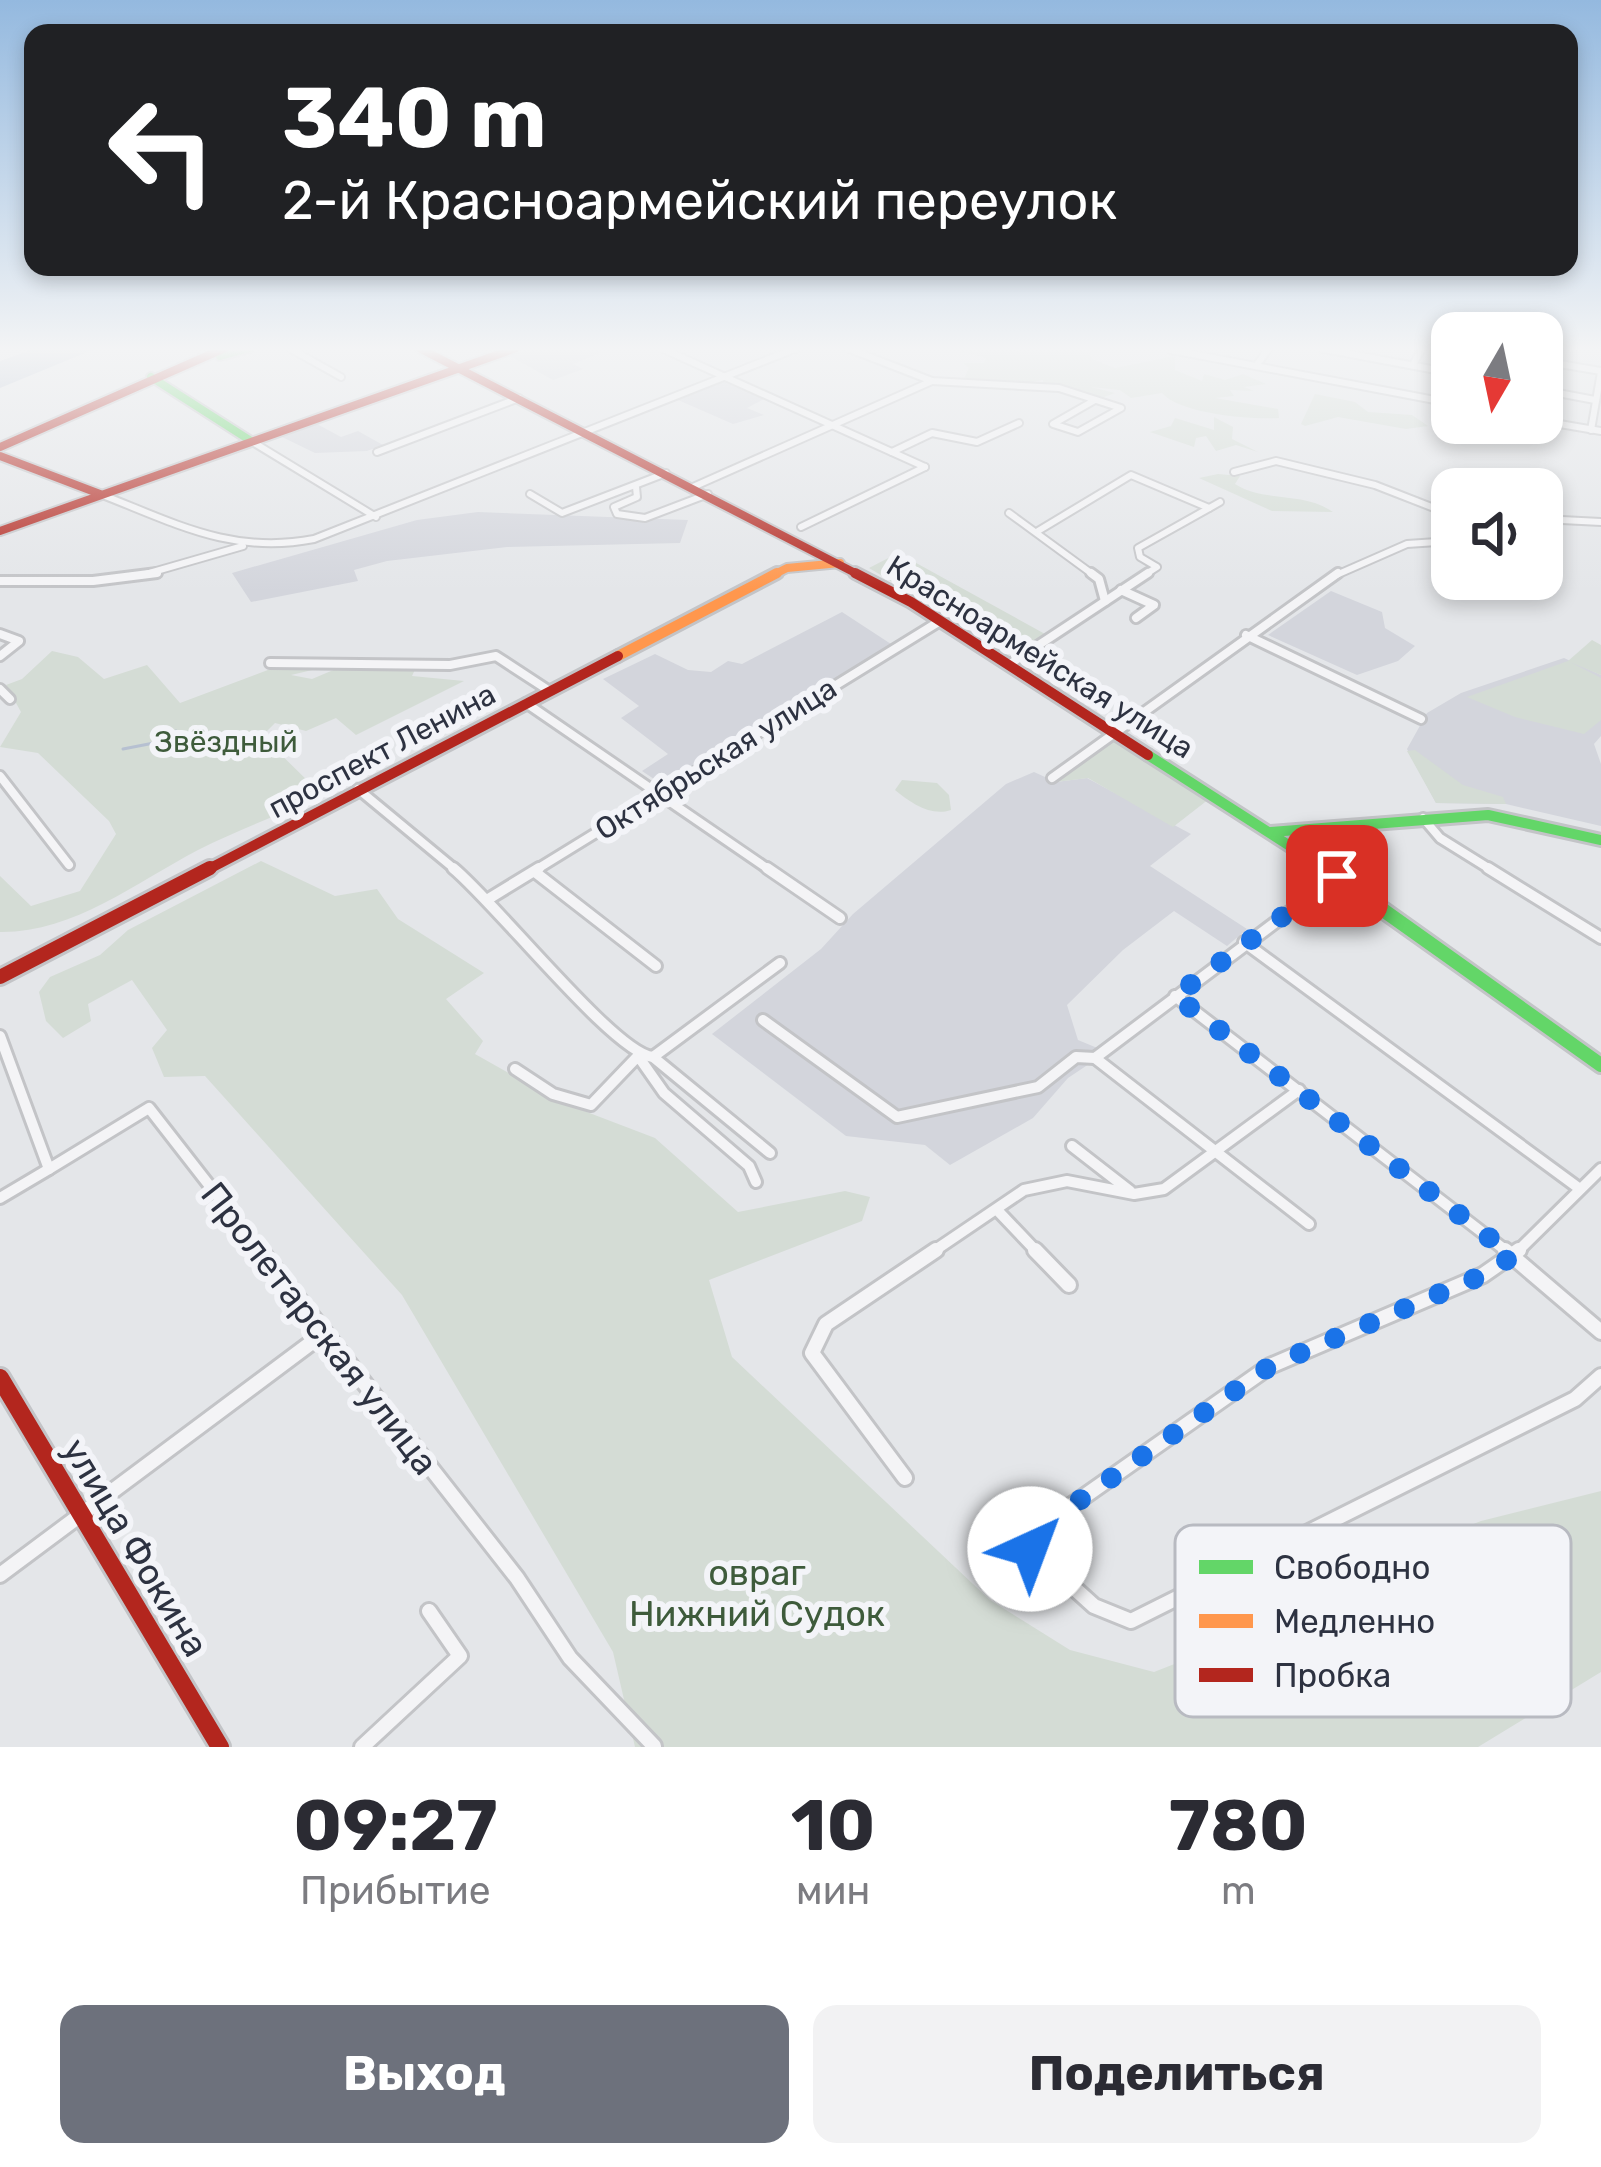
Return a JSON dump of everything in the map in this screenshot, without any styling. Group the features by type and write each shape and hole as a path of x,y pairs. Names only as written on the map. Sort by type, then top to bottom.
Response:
{"main road":[{"path":"0,452 45,430"},
{"path":"233,430 251,441"},
{"path":"0,530 284,430"},
{"name":"Красноармейская улица","path":"583,430 693,487 796,532 941,620 1337,876 1601,1066"},
{"path":"0,452 100,494"},
{"path":"787,568 796,552 796,532"},
{"path":"787,568 817,562 850,566"},
{"name":"проспект Ленина","path":"0,977 787,568"},
{"path":"1270,832 1422,817 1507,817 1601,840"},
{"name":"улица Фокина","path":"0,1378 220,1747"}],"street":[{"path":"377,452 436,430"},
{"path":"0,580 46,584 127,577 179,569 243,546 278,546 376,517 590,430"},
{"path":"693,487 822,430"},
{"path":"796,532 926,467 842,430"},
{"path":"892,452 932,433 977,442 1005,430"},
{"path":"1591,430 1601,431"},
{"path":"251,441 376,517"},
{"path":"1234,472 1276,461 1431,508"},
{"path":"530,494 562,513 666,473"},
{"path":"1038,531 1131,476 1209,508"},
{"path":"636,487 637,496 614,507 617,514 645,518 708,494"},
{"path":"100,494 243,546"},
{"path":"1010,664 1157,567 1139,557 1138,548 1220,502"},
{"path":"1009,513 1099,579 1105,601"},
{"path":"1563,520 1601,523"},
{"path":"1052,778 1246,634 1355,563 1407,544 1431,543"},
{"path":"1121,590 1154,605 1136,618"},
{"name":"Октябрьская улица","path":"490,898 941,620"},
{"path":"0,634 19,641 0,656"},
{"path":"1246,634 1421,719"},
{"path":"270,663 400,661 476,666 496,656 548,690"},
{"path":"0,689 10,699"},
{"path":"526,703 840,918"},
{"path":"0,776 69,865"},
{"path":"358,789 490,898 590,1011 638,1056 664,1093 749,1166 756,1182"},
{"path":"1422,817 1432,830 1601,938"},
{"path":"535,872 656,966"},
{"path":"1095,1058 1337,876"},
{"path":"1244,942 1580,1189"},
{"path":"653,1057 781,964"},
{"path":"1175,996 1513,1256 1601,1332"},
{"path":"763,1021 897,1117 940,1112 1039,1087 1076,1057 1095,1058 1310,1224"},
{"path":"0,1036 49,1169 0,1198"},
{"path":"638,1056 653,1057 770,1153"},
{"path":"515,1069 553,1094 591,1105 638,1056"},
{"path":"905,1478 812,1353 826,1324 1024,1190 1067,1181 1134,1194 1164,1189 1299,1090"},
{"name":"Пролетарская улица","path":"49,1169 149,1108 517,1578 569,1658 654,1746"},
{"path":"1072,1146 1134,1194"},
{"path":"1175,1599 1131,1621 1094,1606 1030,1549 1028,1540 1270,1366 1483,1275 1513,1256 1601,1169"},
{"path":"999,1211 1069,1285"},
{"path":"0,1576 323,1334"},
{"path":"1323,1525 1575,1399 1601,1376"},
{"path":"362,1747 460,1656 429,1611"}],"shaded area":[{"path":"327,430 341,437 358,431 383,445 367,451 315,453 278,435"},
{"path":"478,512 688,520 680,543 507,547 387,561 354,570 358,581 251,602 232,573 417,520"},
{"path":"1331,591 1382,612 1385,628 1415,646 1398,661 1357,675 1268,635"},
{"path":"842,612 891,644 663,785 642,771 668,754 621,718 639,706 603,679 655,654 688,670 711,672 728,661 742,664"},
{"path":"1564,658 1601,675 1601,736 1594,744 1601,764 1601,826 1506,804 1436,803 1407,749 1427,713 1461,693"},
{"path":"1034,772 1056,782 1087,778 1191,834 1150,866 1247,929 1227,946 1174,911 1123,950 1067,1005 1078,1040 1107,1052 1068,1078 1033,1118 950,1165 925,1145 846,1136 712,1034 821,949 853,914 1006,784"}],"green space":[{"path":"1159,430 1233,430 1232,439 1258,452 1236,445 1216,451 1206,436 1196,438 1194,447 1150,432"},
{"path":"1240,476 1235,484 1247,490 1309,501 1333,512 1272,511 1199,478"},
{"path":"898,553 1046,638 1012,653 869,568"},
{"path":"1592,640 1601,645 1601,675 1570,662 1601,678 1601,720 1584,734 1515,717 1467,697 1568,661"},
{"name":"Звёздный","path":"52,651 78,657 104,679 147,665 180,703 281,665 325,667 291,675 312,679 350,663 418,663 412,676 464,681 356,735 336,718 306,731 275,723 262,736 314,787 310,801 198,850 78,915 27,930 0,932 0,876 31,906 80,891 116,834 109,821 38,753 0,747 21,712 6,685 22,679"},
{"path":"1115,739 1209,799 1173,827 1088,778 1056,782"},
{"path":"1415,750 1463,785 1503,797 1506,804 1436,803 1407,751"},
{"path":"902,780 937,783 949,795 951,810 936,812 914,804 895,790"},
{"name":"овраг Нижний Судок","path":"261,861 335,896 377,889 398,919 484,973 446,999 483,1041 475,1054 558,1101 655,1138 738,1212 845,1191 870,1197 862,1221 709,1280 732,1357 990,1600 1070,1650 1154,1672 1175,1664 1175,1717 1527,1717 1478,1747 635,1747 613,1652 402,1295 205,1076 164,1077 152,1048 167,1030 132,980 88,1004 91,1021 63,1038 46,1021 39,992 50,977 100,955 128,930"},
{"name":"овраг Нижний Судок","path":"1601,1491 1601,1672 1571,1690 1571,1525 1471,1525"}],"waterway":[{"path":"123,749 159,742 176,731"}],"traffic: fast":[{"path":"233,430 251,441"},
{"path":"1148,755 1337,876 1601,1065"},
{"path":"1271,832 1488,815 1601,840"}],"traffic: slow":[{"path":"618,656 787,568 840,563"}],"traffic: jam":[{"path":"0,447 40,430"},
{"path":"0,531 286,430"},
{"path":"577,430 911,602 1148,755"},
{"path":"0,456 100,494"},
{"path":"0,977 618,656"},
{"path":"0,1378 220,1747"}],"route":[{"path":"1030,1549 1028,1540 1036,1531 1270,1366 1483,1275 1513,1256 1175,996 1337,876"}]}
